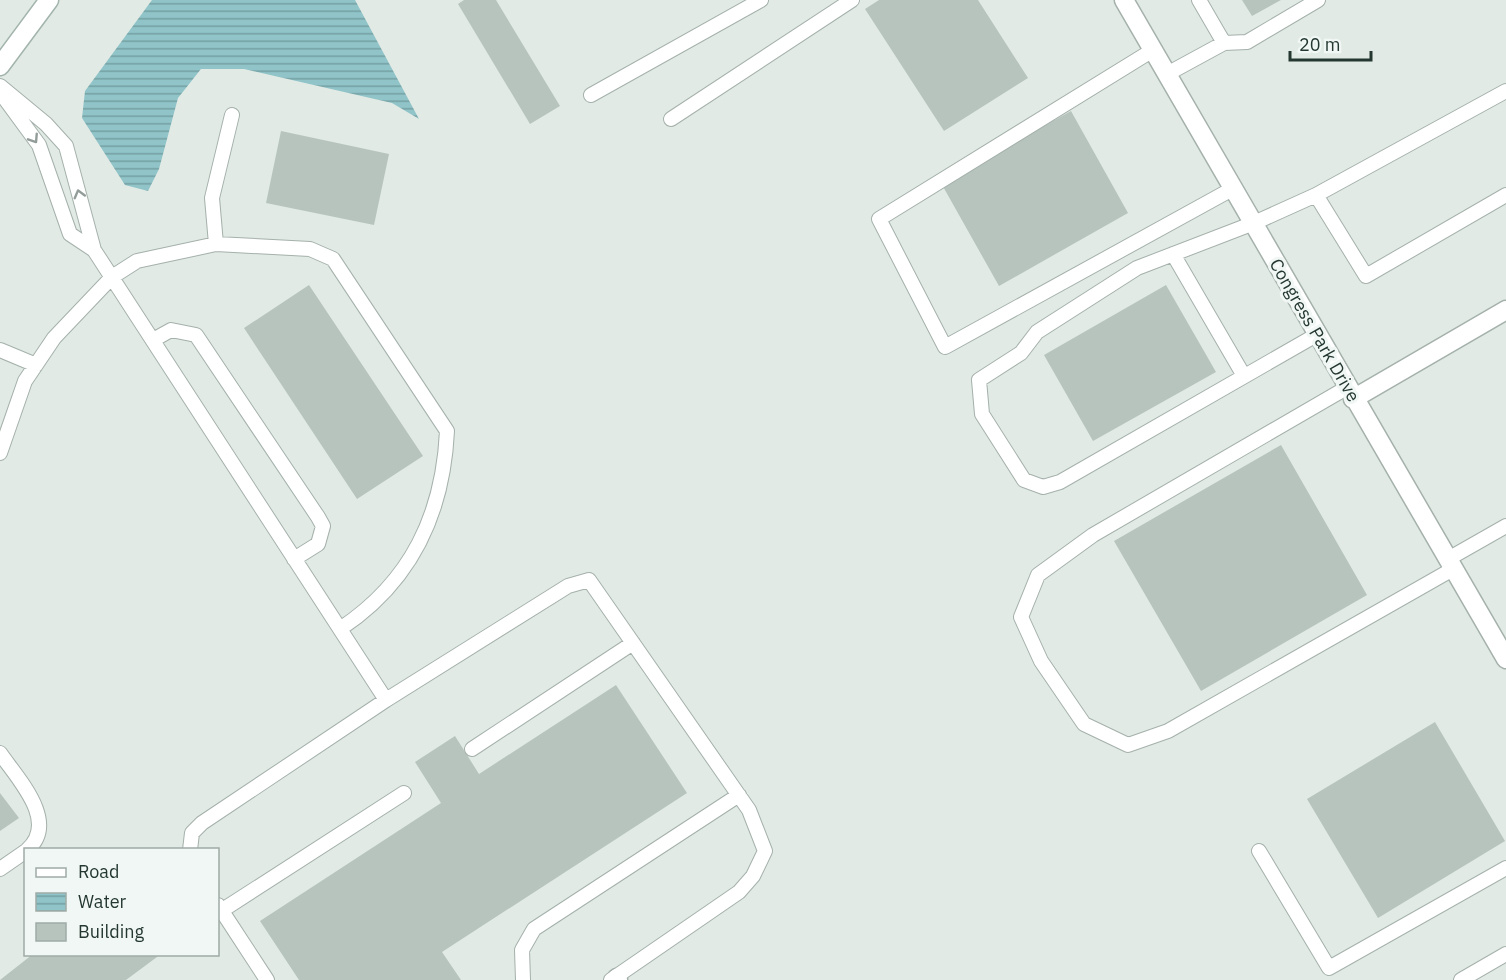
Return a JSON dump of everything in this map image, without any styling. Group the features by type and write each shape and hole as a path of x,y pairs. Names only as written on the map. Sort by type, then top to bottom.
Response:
{"street":[{"path":"0,66 49,0"},
{"name":"Congress Park Drive","path":"1128,2 1153,50 1350,393 1506,659"},
{"path":"1350,393 1506,310"}],"lane":[{"path":"591,95 760,0"},
{"path":"671,118 852,0"},
{"path":"1199,0 1224,43"},
{"path":"1167,74 1224,43 1247,42 1318,0"},
{"path":"1153,50 879,219 945,347 1233,188"},
{"path":"0,86 46,124 66,146 94,250 386,700"},
{"path":"0,91 39,144 70,234 94,250"},
{"path":"1318,334 1060,482 1043,487 1024,480 982,414 979,380 1021,353 1037,332 1137,268 1254,223 1316,195 1506,91"},
{"path":"216,244 212,198 232,115"},
{"path":"1316,195 1366,276 1506,195"},
{"path":"0,453 25,381 54,338 112,277 137,261 216,244 310,249 333,259 447,431 446,463 433,518 408,564 368,611 340,629"},
{"path":"1173,254 1244,376"},
{"path":"153,340 171,330 196,335 318,517 323,526 318,544 294,559"},
{"path":"0,350 36,365"},
{"path":"1350,393 1093,535 1038,575 1021,617 1041,661 1084,724 1128,745 1168,731 1450,564 1506,526"},
{"path":"190,848 192,833 202,823 386,700 568,586 589,580 749,810 765,851 753,876 739,892 615,979"},
{"path":"472,749 633,643"},
{"path":"0,753 38,812 40,829 27,848"},
{"path":"267,980 219,908 404,794"},
{"path":"523,980 522,950 534,929 739,795"},
{"path":"0,869 24,851"},
{"path":"1259,851 1333,974 1506,868"},
{"path":"1461,980 1506,954"}],"water":[{"path":"152,0 355,0 419,119 392,103 244,69 201,69 178,98 159,169 148,191 125,185 82,118 85,91"}],"building":[{"path":"464,0 496,0 560,106 530,124 458,4"},
{"path":"879,0 978,0 1028,78 944,131 865,9"},
{"path":"1242,0 1281,0 1252,16"},
{"path":"1071,111 1128,213 999,286 941,183"},
{"path":"281,131 389,154 374,225 266,203"},
{"path":"309,285 423,456 357,499 244,328"},
{"path":"1166,285 1216,372 1093,441 1044,355"},
{"path":"1281,445 1367,595 1201,691 1114,541"},
{"path":"616,685 687,793 442,952 461,980 299,980 260,921 441,803 415,762 455,736 479,774"},
{"path":"1435,722 1505,841 1378,918 1307,799"},
{"path":"0,793 19,818 0,831"},
{"path":"30,956 157,957 126,980 0,980"}]}
